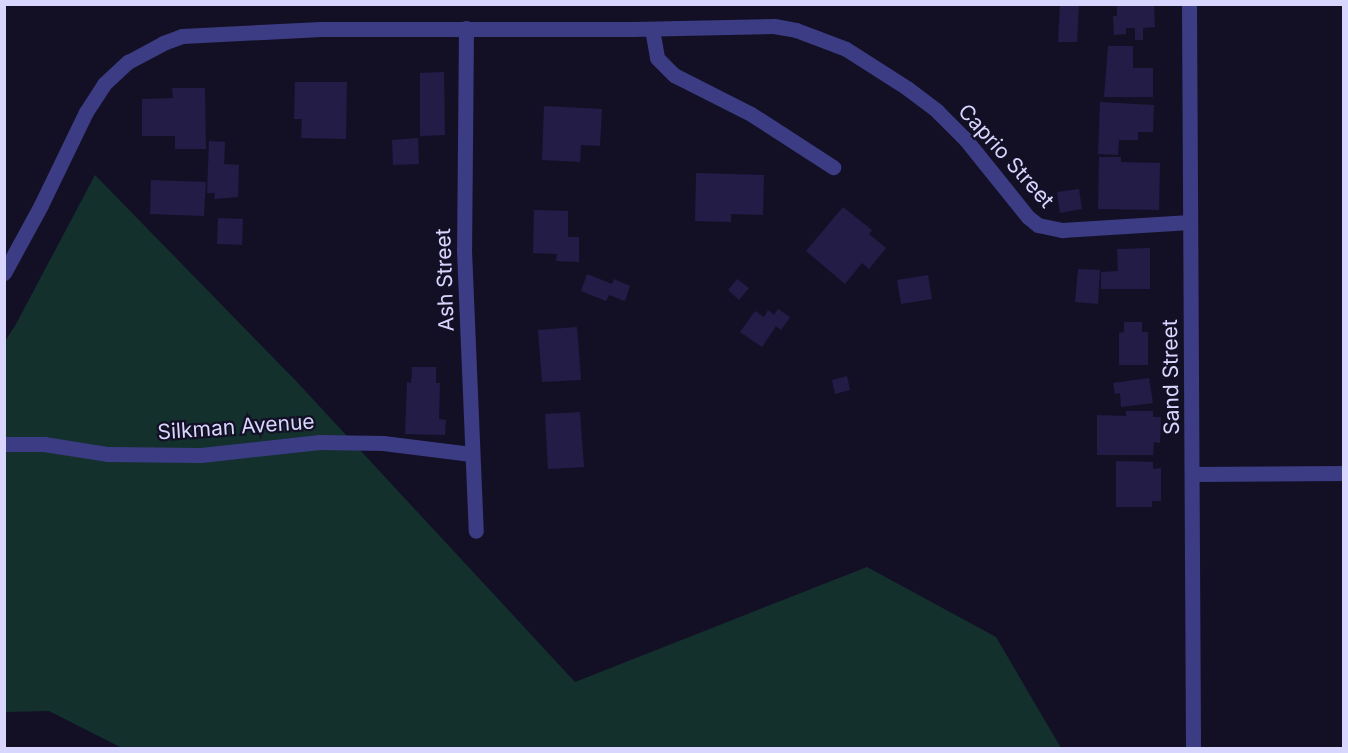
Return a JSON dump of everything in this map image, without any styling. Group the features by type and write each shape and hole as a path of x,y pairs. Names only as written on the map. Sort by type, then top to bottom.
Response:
{"street":[{"name":"Sand Street","path":"1189,4 1193,748"},
{"name":"Caprio Street","path":"4,273 41,205 86,112 104,84 128,62 163,43 182,36 321,29 466,27 652,29 774,26 796,30 846,49 907,88 937,111 966,140 1028,217 1038,225 1062,230 1190,222"},
{"name":"Ash Street","path":"466,27 464,250 476,531"},
{"path":"652,29 657,58 674,75 761,120 834,167"},
{"name":"Silkman Avenue","path":"4,444 44,444 108,454 201,455 320,442 383,443 471,454"},
{"path":"1192,474 1344,473"}],"green space":[{"path":"95,175 296,381 575,682 867,567 996,637 1061,748 122,748 49,711 5,712 5,341"}],"building":[{"path":"1060,4 1079,5 1077,42 1058,42"},
{"path":"1117,4 1154,4 1155,27 1143,28 1143,40 1135,40 1135,28 1126,28 1126,34 1114,35 1113,16 1117,16"},
{"path":"1108,46 1133,46 1133,68 1153,68 1153,97 1104,97"},
{"path":"444,72 445,135 420,136 420,73"},
{"path":"295,82 347,82 346,139 301,138 302,119 294,119"},
{"path":"172,88 205,88 206,149 175,149 175,136 142,136 142,99 173,98"},
{"path":"1100,102 1154,105 1153,132 1138,132 1138,140 1119,140 1118,155 1098,154"},
{"path":"544,106 602,109 600,146 581,145 580,162 542,160"},
{"path":"418,138 419,164 393,165 392,140"},
{"path":"209,141 225,142 224,164 239,165 238,197 214,199 215,193 207,193"},
{"path":"1099,157 1121,157 1121,162 1160,163 1159,210 1098,209"},
{"path":"696,173 764,175 763,215 731,214 731,222 695,221"},
{"path":"151,180 206,182 204,216 150,214"},
{"path":"1079,189 1082,209 1060,213 1057,192"},
{"path":"843,207 872,230 869,234 886,248 869,269 862,263 845,284 806,251"},
{"path":"534,210 568,211 568,237 579,237 579,262 556,261 557,254 533,253"},
{"path":"218,218 243,219 242,245 217,244"},
{"path":"1150,248 1150,289 1101,289 1101,272 1118,271 1117,249"},
{"path":"1078,269 1100,270 1098,304 1075,302"},
{"path":"587,274 612,284 614,279 630,286 625,301 609,295 606,301 581,291"},
{"path":"928,275 932,299 901,304 897,280"},
{"path":"737,279 749,288 739,300 728,290"},
{"path":"778,309 790,317 781,330 776,326 762,347 740,332 755,311 764,317 768,310 774,315"},
{"path":"1124,322 1142,322 1142,332 1148,332 1148,365 1119,365 1119,333 1124,332"},
{"path":"577,327 581,380 542,382 538,330"},
{"path":"412,367 436,367 436,383 440,383 439,419 446,420 445,435 405,434 407,382 411,383"},
{"path":"847,376 850,390 835,394 832,380"},
{"path":"1149,378 1153,403 1121,407 1120,393 1115,394 1113,383"},
{"path":"1126,411 1153,411 1153,417 1161,417 1160,443 1154,442 1153,455 1097,455 1097,415 1126,416"},
{"path":"580,412 584,467 548,469 545,414"},
{"path":"1116,461 1153,462 1153,469 1161,468 1161,501 1152,501 1152,507 1116,507"}]}
